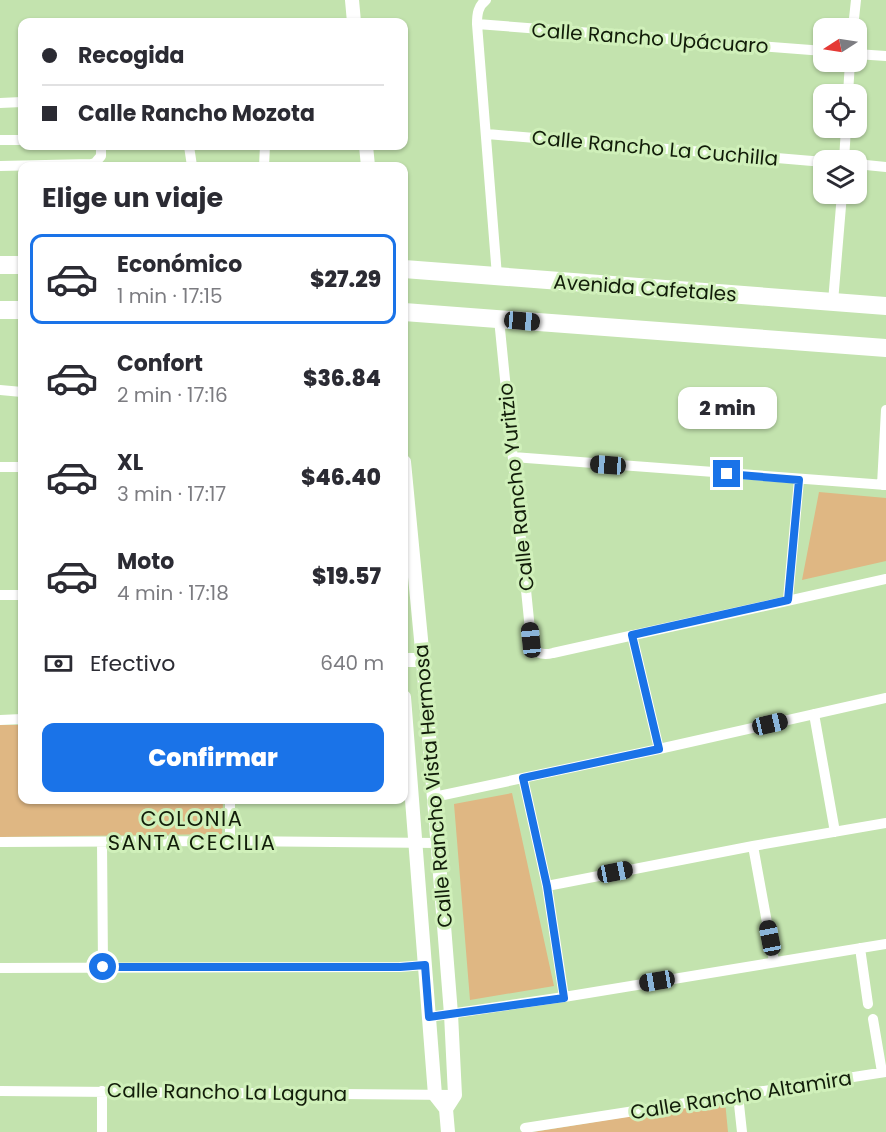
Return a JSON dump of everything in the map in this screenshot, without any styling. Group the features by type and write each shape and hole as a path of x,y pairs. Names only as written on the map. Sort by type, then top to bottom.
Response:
{"main road":[{"path":"0,265 18,265"},
{"name":"Avenida Cafetales","path":"408,268 886,306"},
{"path":"0,310 18,310"},
{"path":"408,312 886,348"}],"street":[{"path":"352,0 354,18"},
{"path":"486,0 481,3 477,12 477,24 497,276"},
{"path":"854,18 856,0"},
{"name":"Calle Rancho Upácuaro","path":"477,24 813,50"},
{"path":"867,55 886,56"},
{"path":"0,103 18,102"},
{"name":"Calle Rancho La Cuchilla","path":"487,135 813,161"},
{"path":"0,140 18,140"},
{"path":"0,165 18,165"},
{"path":"867,166 886,167"},
{"path":"833,302 841,204"},
{"name":"Calle Rancho Yuritzio","path":"499,319 533,647 538,653 545,655 632,635"},
{"path":"0,390 18,392"},
{"path":"513,457 884,485 886,410"},
{"path":"0,467 18,467"},
{"path":"788,600 799,480"},
{"name":"Calle Rancho Vista Hermosa","path":"408,506 438,843 455,1095"},
{"path":"659,749 632,635 886,579"},
{"path":"0,595 18,595"},
{"path":"408,660 423,660"},
{"path":"434,797 886,698"},
{"path":"814,714 835,832"},
{"path":"0,720 18,719"},
{"name":"Calle Rancho Vista Hermosa","path":"408,765 435,1095"},
{"path":"523,778 547,886 564,998"},
{"path":"230,804 230,841"},
{"path":"547,886 886,823"},
{"path":"0,842 438,843"},
{"path":"102,842 103,967"},
{"path":"753,846 774,961"},
{"path":"429,1017 564,998 886,944"},
{"path":"860,948 868,1004"},
{"path":"0,968 400,967 425,965"},
{"path":"873,1019 884,1072"},
{"name":"Calle Rancho Altamira","path":"525,1128 884,1072"},
{"name":"Calle Rancho La Laguna","path":"0,1091 455,1095"},
{"path":"102,1091 102,1132"},
{"path":"435,1095 446,1109 448,1132"},
{"path":"446,1109 455,1095"},
{"path":"738,1095 742,1132"}],"shaded area":[{"path":"819,492 886,498 886,561 802,580"},
{"path":"0,725 18,725 18,804 223,804 222,834 0,837"},
{"path":"512,793 554,986 470,1000 454,804"},
{"path":"725,1101 728,1132 533,1132"}],"district":[{"name":"COLONIA SANTA CECILIA","path":"192,830"}],"route":[{"path":"103,967 400,967 425,965 429,1017 564,998 547,886 523,778 659,749 632,635 788,600 799,480 727,474"}]}
